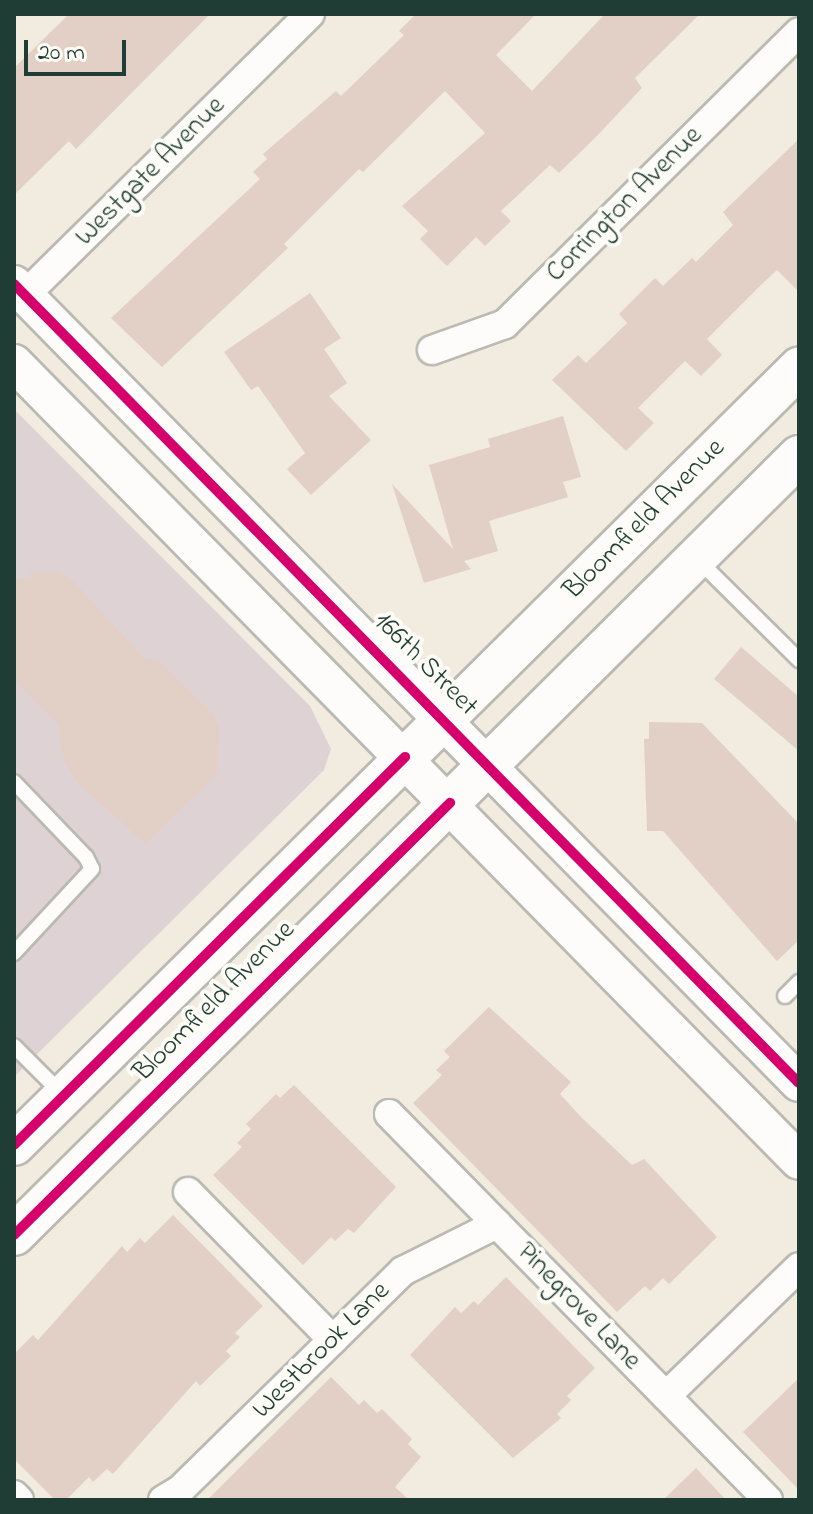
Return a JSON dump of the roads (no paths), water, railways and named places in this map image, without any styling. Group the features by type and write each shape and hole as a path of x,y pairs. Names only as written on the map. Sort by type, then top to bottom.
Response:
{"main road":[{"name":"Bloomfield Avenue","path":"14,1145 799,368"},
{"name":"Bloomfield Avenue","path":"14,1235 799,456"}],"street":[{"name":"Westgate Avenue","path":"18,295 310,14"},
{"name":"Corrington Avenue","path":"432,350 505,324 799,32"},
{"name":"166th Street","path":"18,295 444,718 799,1083"},
{"path":"14,363 405,757 799,1161"},
{"name":"Pinegrove Lane","path":"389,1114 768,1500"},
{"path":"188,1192 333,1340"},
{"name":"Westbrook Lane","path":"163,1500 181,1489 403,1271 497,1224"},
{"path":"666,1396 799,1267"},
{"path":"14,1495 19,1500"}],"lane":[{"path":"696,558 799,660"},
{"path":"14,782 92,869 14,953"},
{"path":"785,996 799,982"},
{"path":"14,1046 64,1096"}]}
